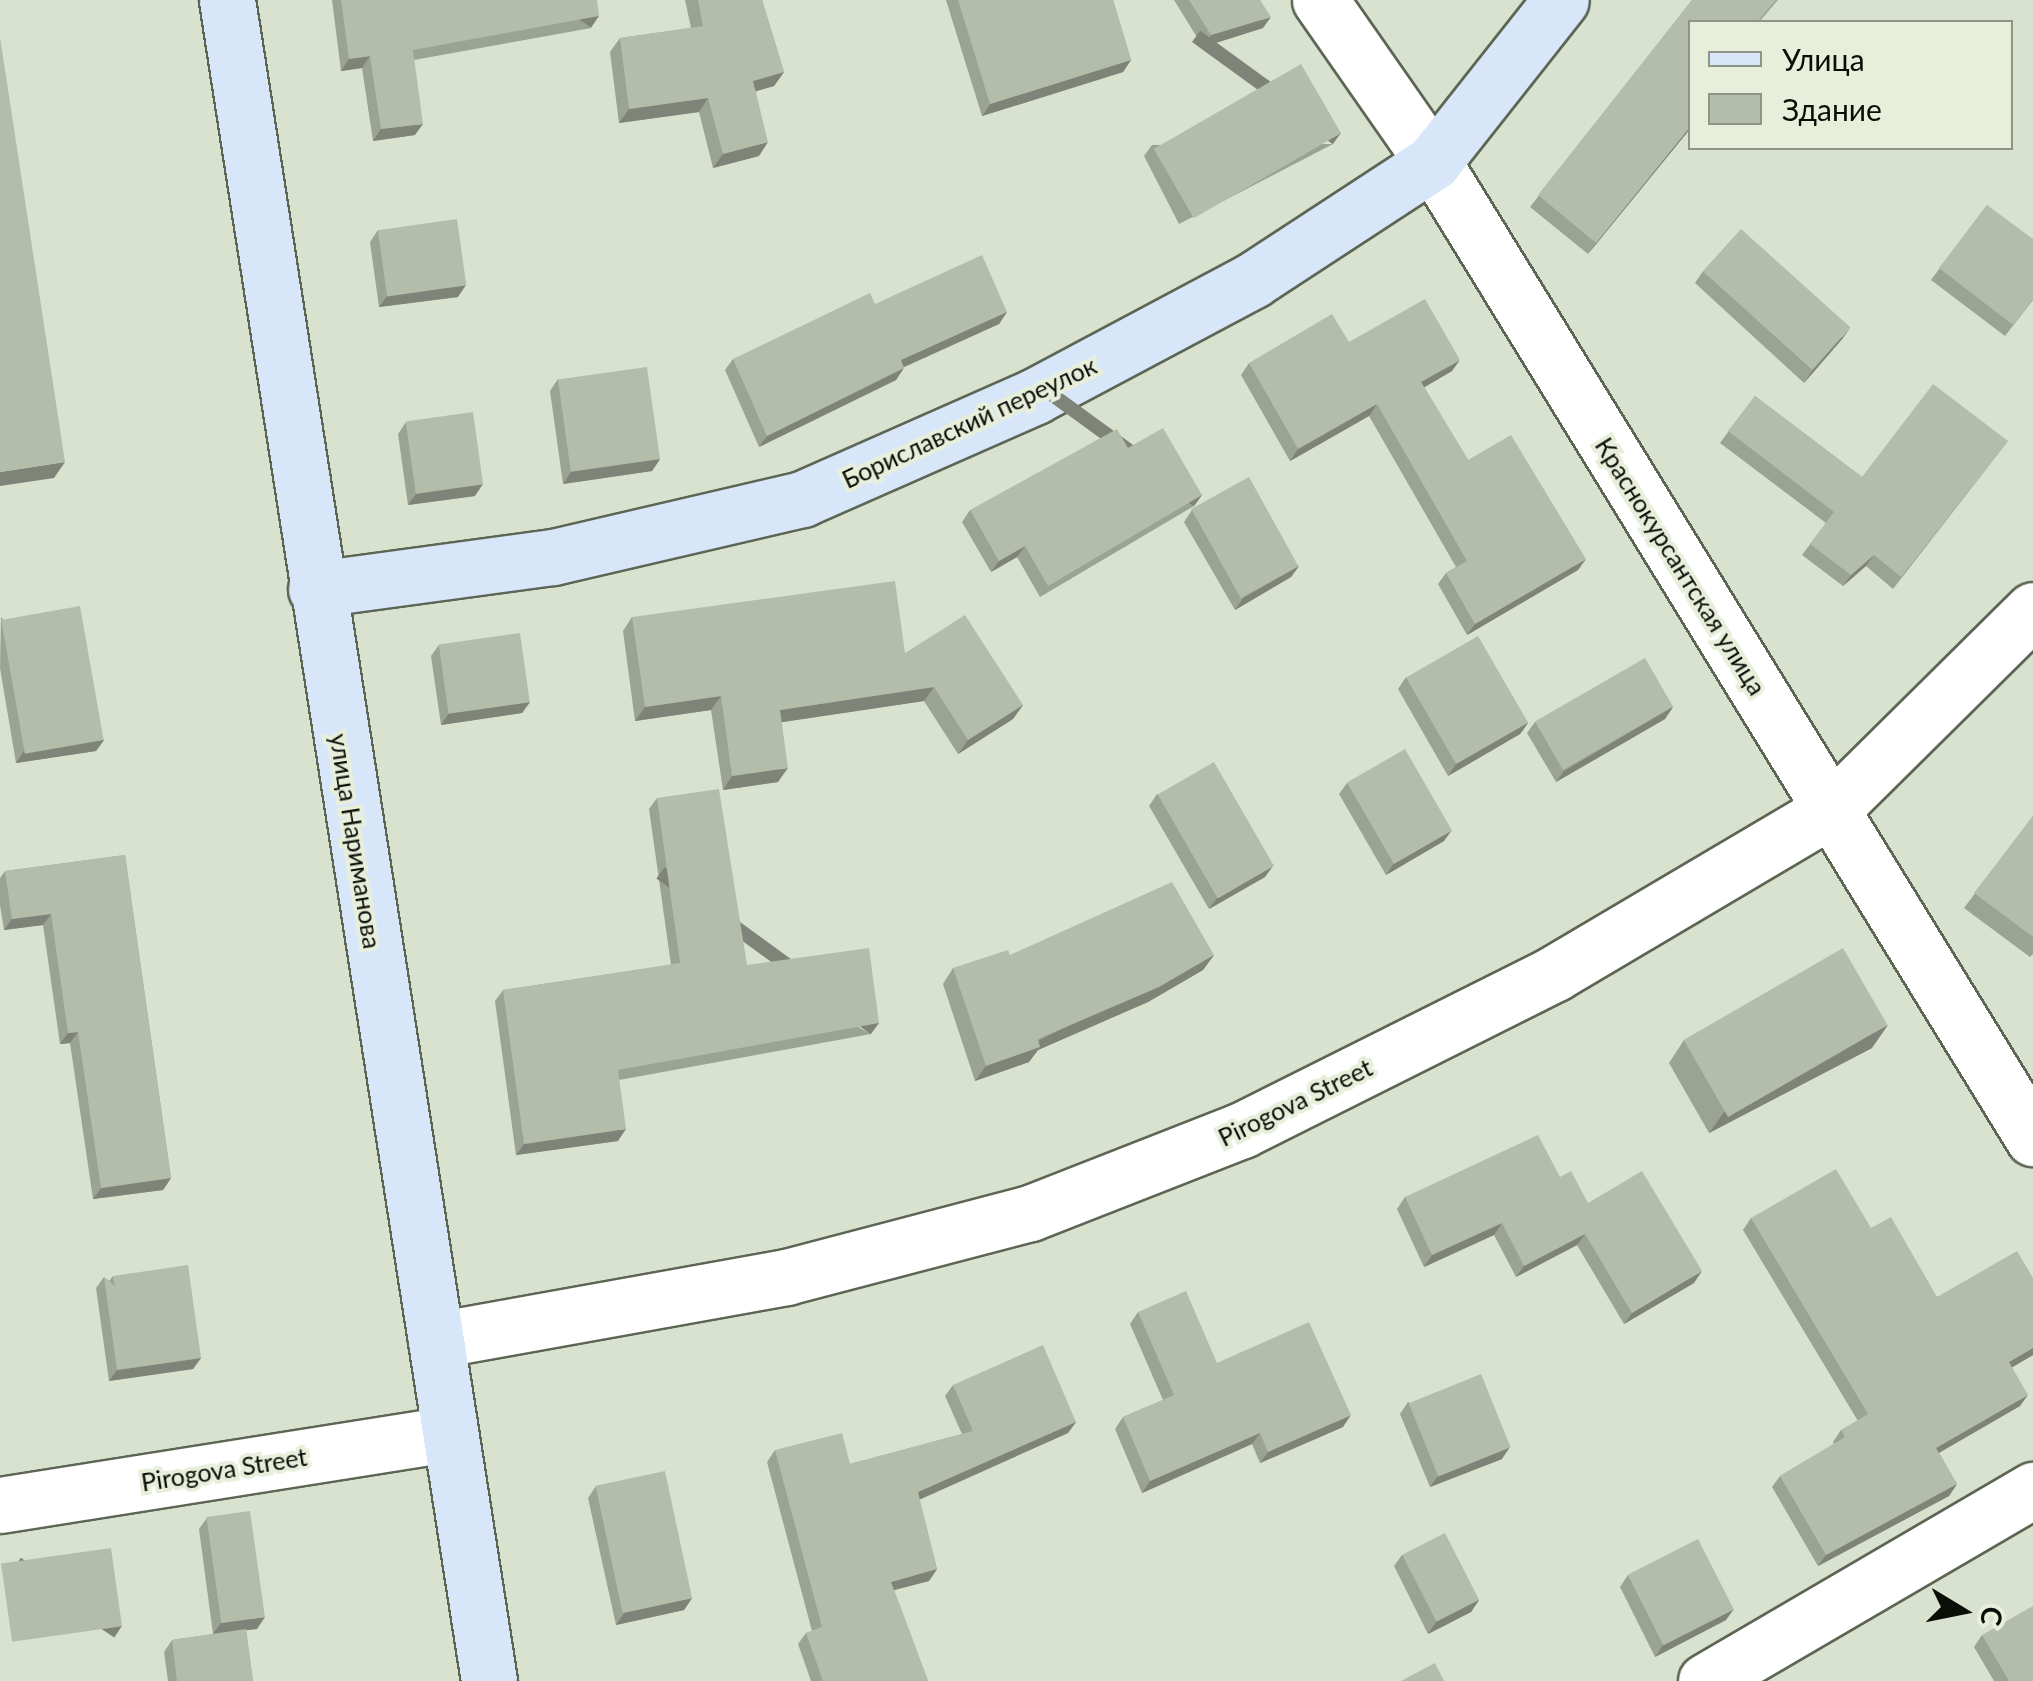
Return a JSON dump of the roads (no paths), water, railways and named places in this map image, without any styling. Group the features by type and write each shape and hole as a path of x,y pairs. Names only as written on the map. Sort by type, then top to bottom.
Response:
{"street":[{"name":"улица Нариманова","path":"228,0 316,589 488,1681"},
{"name":"Краснокурсантская улица","path":"1320,0 1433,162 2033,1138"},
{"name":"Бориславский переулок","path":"316,589 553,557 802,498 1068,378 1253,280 1433,162 1561,0"},
{"name":"Pirogova Street","path":"436,1340 786,1277 1030,1213 1242,1130 1538,982 1831,810 2033,610"},
{"name":"Pirogova Street","path":"0,1505 448,1434"},
{"path":"1706,1681 2033,1490"}]}
